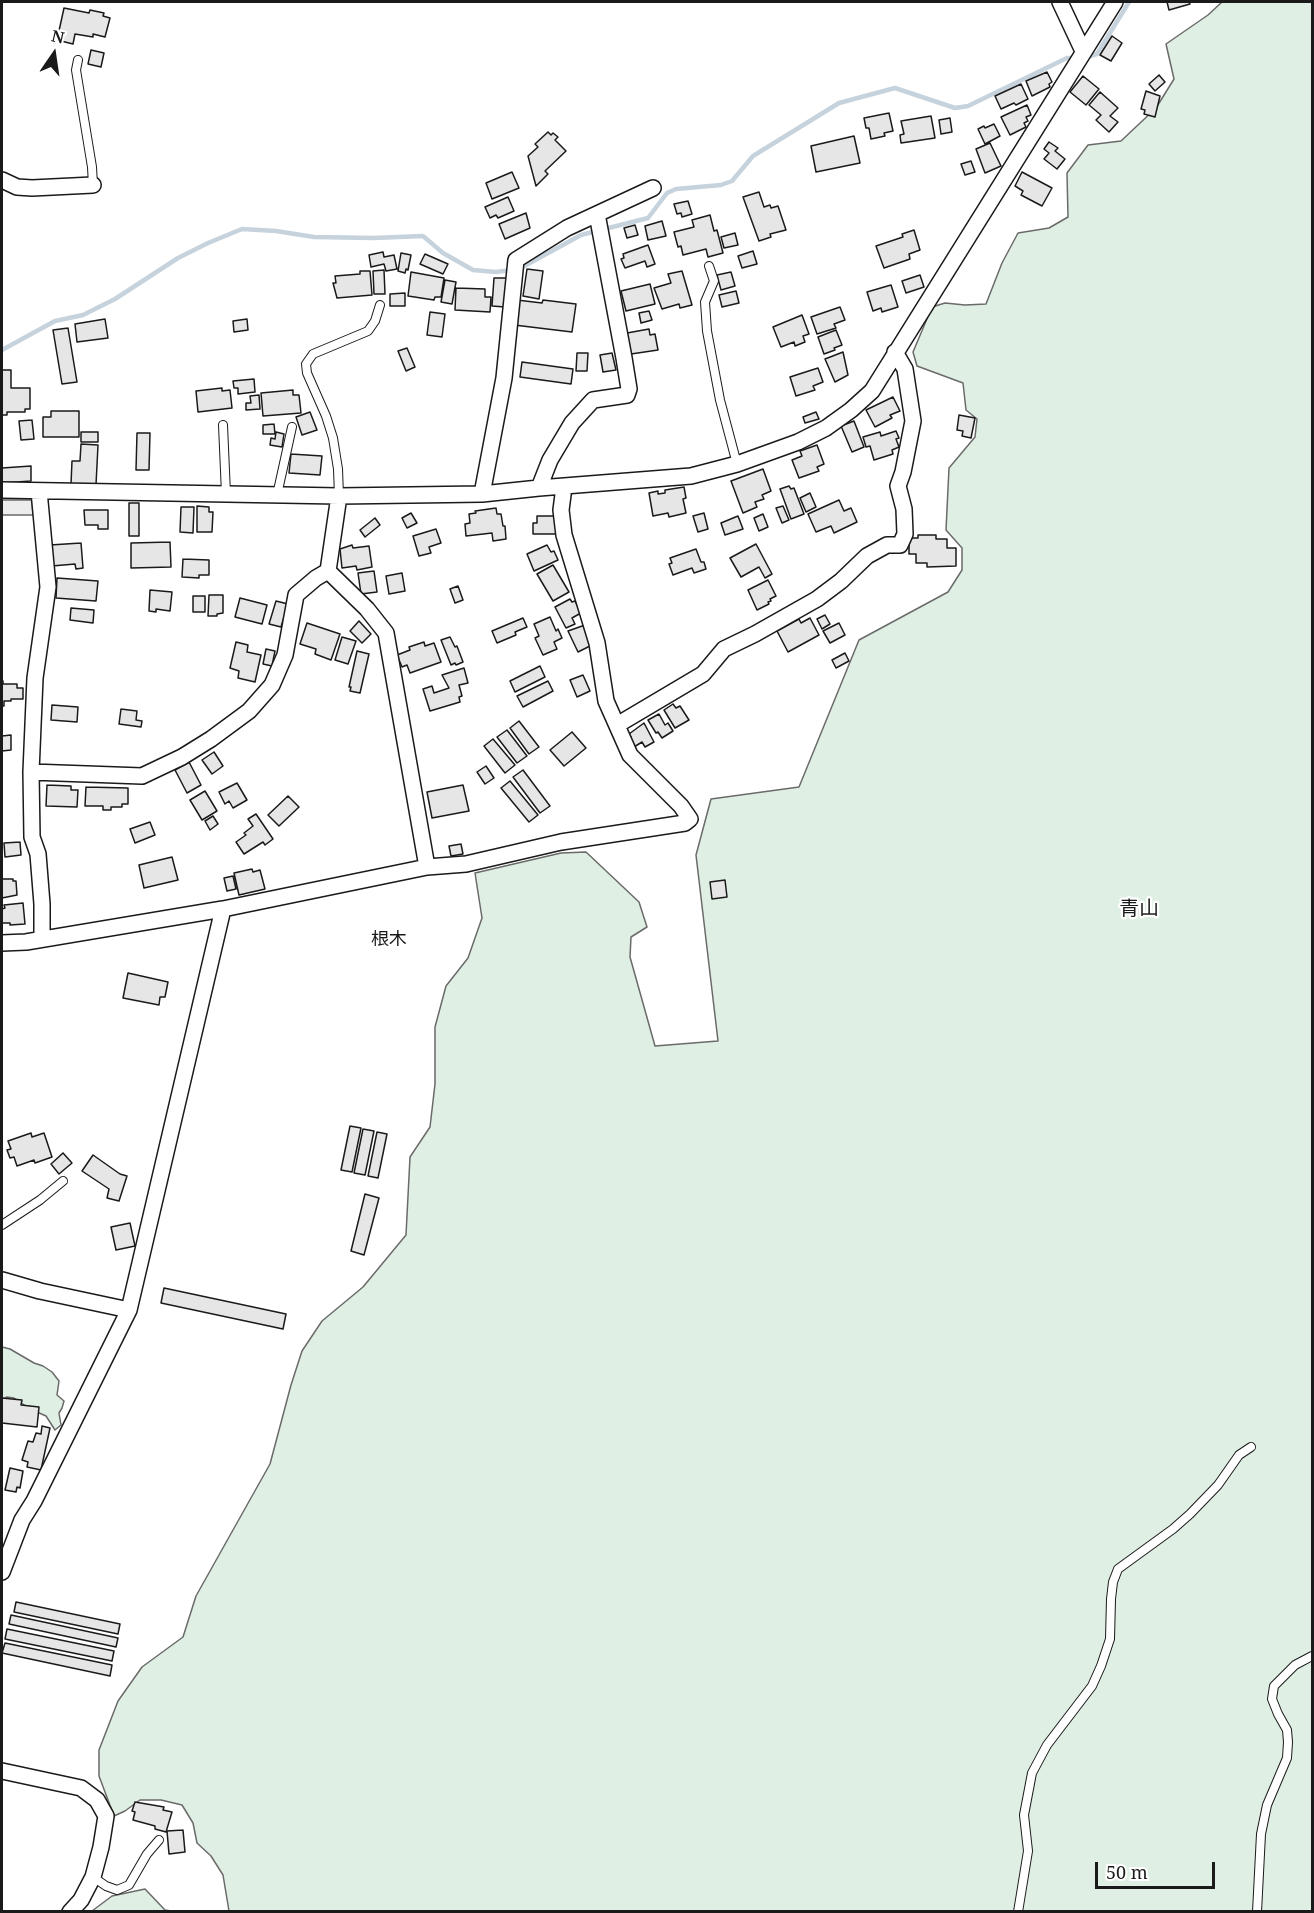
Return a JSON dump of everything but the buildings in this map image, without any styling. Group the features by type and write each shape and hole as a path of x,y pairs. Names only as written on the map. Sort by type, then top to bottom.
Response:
{"street":[{"path":"1060,2 1083,51"},
{"path":"2,490 339,496 482,494 691,476 737,464 798,442 826,428 872,391 1115,2"},
{"path":"2,180 17,187 32,188 93,185"},
{"path":"482,494 504,378 516,260 567,228 653,188"},
{"path":"539,488 550,460 572,423 593,400 627,395 622,348 597,214"},
{"path":"617,725 703,674 724,649 817,599 841,581 867,556 887,545 900,545 905,534 898,486 913,421 905,369 895,352"},
{"path":"2,942 26,942 223,909 427,867 466,864 561,842 685,823 690,819 630,754 606,701 597,643 564,535 561,510 564,487"},
{"path":"39,491 48,587 35,678 31,772 32,837 38,854 42,939"},
{"path":"328,571 339,496"},
{"path":"31,772 142,776 211,740 249,711 272,685 285,655 296,595 328,571"},
{"path":"328,571 367,609 386,633 427,867"},
{"path":"2,1572 22,1520 34,1502 129,1310 223,909"},
{"path":"2,1280 40,1291 129,1310"},
{"path":"2,1772 81,1788 97,1800 106,1816 93,1877 81,1900 70,1911"}],"lane":[{"path":"78,60 76,70 93,185"},
{"path":"709,266 714,281 705,302 709,339 720,400 737,464"},
{"path":"339,496 333,438 307,373 306,364 313,354 368,331 375,321 380,305"},
{"path":"223,425 226,494"},
{"path":"278,495 292,427"},
{"path":"2,1225 40,1200 63,1181"},
{"path":"1018,1911 1028,1851 1024,1815 1032,1773 1047,1745 1092,1686 1101,1666 1110,1639 1113,1582 1118,1569 1190,1514 1218,1485 1239,1455 1251,1448"},
{"path":"1257,1911 1261,1834 1267,1805 1287,1758 1287,1730 1272,1699 1274,1686 1295,1665 1312,1656"},
{"path":"93,1877 117,1890 129,1885 147,1854 159,1840"}],"green space":[{"path":"1222,2 1312,2 1312,1911 229,1911 223,1875 211,1856 197,1843 193,1823 182,1805 161,1800 140,1800 114,1816 99,1776 99,1750 118,1701 142,1667 183,1637 196,1596 270,1464 302,1351 322,1321 363,1287 406,1235 410,1157 430,1127 435,1084 435,1027 446,986 468,958 482,918 475,873 561,853 586,852 639,902 647,927 631,937 630,957 655,1046 718,1041 696,855 711,799 799,787 859,640 948,592 962,570 962,548 946,530 949,468 975,437 977,419 966,410 963,383 917,366 913,352 932,307 945,303 986,304 1002,263 1018,233 1049,228 1068,217 1067,173 1088,145 1121,141 1156,108 1174,79 1166,44 1208,15"},
{"path":"2,1347 43,1366 59,1381 57,1395 64,1401 59,1413 61,1425 55,1430 46,1416 14,1398 7,1397 2,1400"},
{"path":"145,1889 165,1910 171,1911 92,1911 112,1896"}],"shaded area":[{"path":"2,500 32,500 33,515 2,515"}],"waterway":[{"path":"1084,58 1097,54 1129,2"},
{"path":"519,269 581,235 648,218 667,193 676,189 721,185 732,181 753,156 839,103 895,88 955,108 968,106 1067,58 1076,58"},
{"path":"2,350 55,321 83,315 115,299 178,258 242,229 314,237 423,236 443,253 473,270 496,272 511,270"}],"district":[{"name":"青山","path":"1139,909"},
{"name":"根木","path":"389,940"}]}
